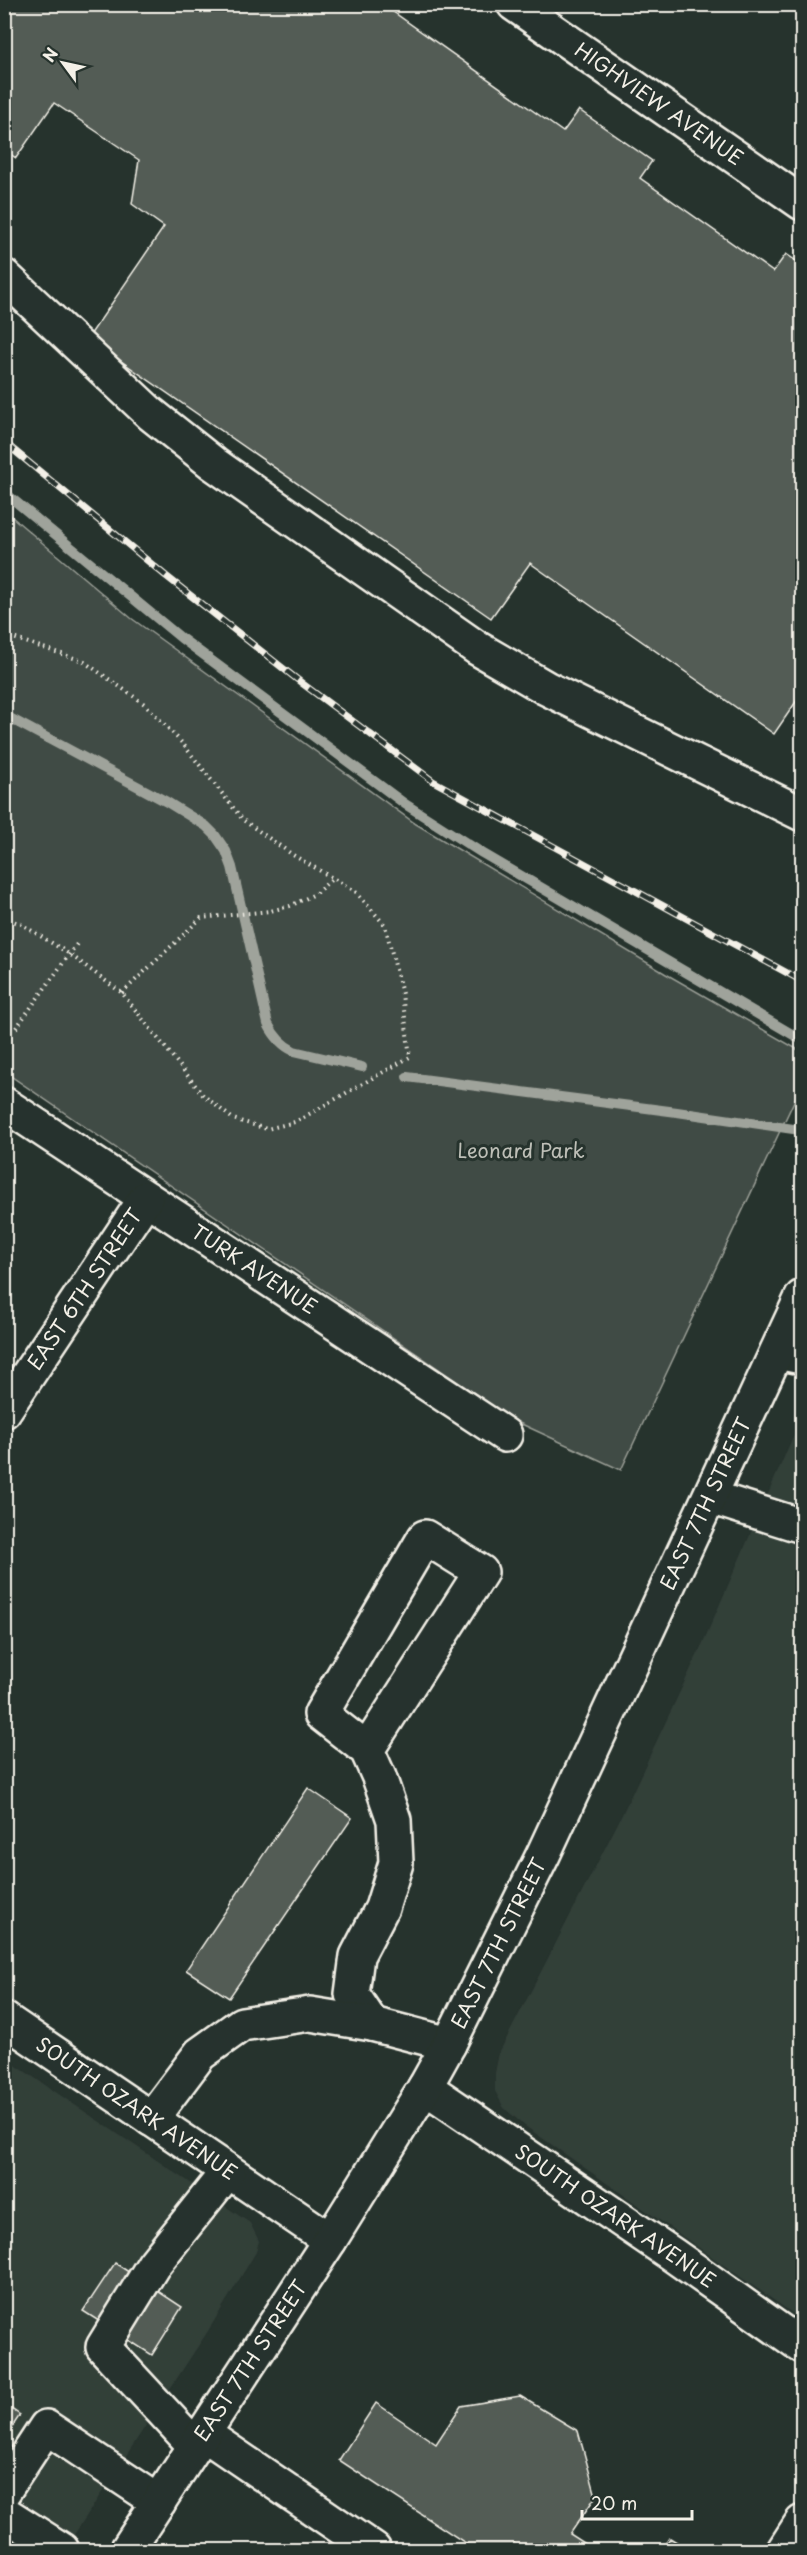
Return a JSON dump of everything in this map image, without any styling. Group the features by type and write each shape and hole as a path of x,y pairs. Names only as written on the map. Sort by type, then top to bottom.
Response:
{"street":[{"name":"HIGHVIEW AVENUE","path":"514,4 802,203"},
{"path":"4,276 143,406 187,442 477,648 546,688 802,814"},
{"name":"TURK AVENUE","path":"4,1104 505,1435"},
{"name":"EAST 6TH STREET","path":"4,1411 146,1198"},
{"name":"EAST 7TH STREET","path":"127,2550 330,2240 425,2087 449,2044 543,1855 710,1497 790,1354 802,1297"},
{"path":"710,1497 802,1526"},
{"path":"367,1750 480,1572 424,1537 321,1714 367,1750 394,1821 396,1863 382,1908 357,1956 352,1994 372,2024"},
{"path":"151,2119 200,2054 242,2024 310,2014 372,2024 449,2044"},
{"name":"SOUTH OZARK AVENUE","path":"4,2019 330,2240"},
{"name":"SOUTH OZARK AVENUE","path":"425,2087 673,2255 802,2346"},
{"path":"228,2171 154,2264 103,2347 200,2440 375,2550"},
{"path":"4,2492 46,2427 159,2502"},
{"path":"4,2513 62,2550"},
{"path":"784,2550 802,2522"}],"path":[{"path":"4,635 83,661 146,705 183,744 243,820 355,891 385,925 402,994 410,1057 295,1122 267,1128 232,1119 203,1095 122,993 68,953 21,924 4,918"},
{"path":"122,993 201,918 270,911 290,906 315,894 333,878"},
{"path":"16,1028 68,953 79,941"}],"shaded area":[{"path":"802,1416 802,2320 525,2126 504,2108 495,2091 495,2073 499,2053 619,1821 702,1645"},
{"path":"8,2060 250,2223 259,2241 256,2252 208,2331 64,2550 5,2550 4,2066"}],"green space":[{"name":"Leonard Park","path":"5,511 131,618 416,824 666,974 802,1052 802,1084 621,1470 515,1421 5,1072"}],"building":[{"path":"4,4 382,4 563,132 579,110 652,161 640,178 773,272 786,254 802,265 802,693 774,734 530,563 491,618 88,338 164,227 132,204 139,160 54,103 16,158 4,150"},
{"path":"308,1788 352,1818 229,1998 186,1970"},
{"path":"115,2263 182,2307 152,2355 83,2311"},
{"path":"520,2396 578,2431 596,2496 570,2534 595,2550 476,2550 339,2460 376,2403 436,2444 461,2406"},
{"path":"4,2404 20,2415 4,2439"},
{"path":"670,2538 690,2550 662,2550"}],"waterway":[{"path":"4,492 181,638 405,804 482,853 802,1040"},
{"path":"4,715 167,802 206,826 226,851 232,867 268,1024 273,1032 282,1043 294,1051 362,1067"},
{"path":"407,1077 800,1130"}],"railway":[{"path":"4,442 166,576 303,684 433,781 802,981"}]}
